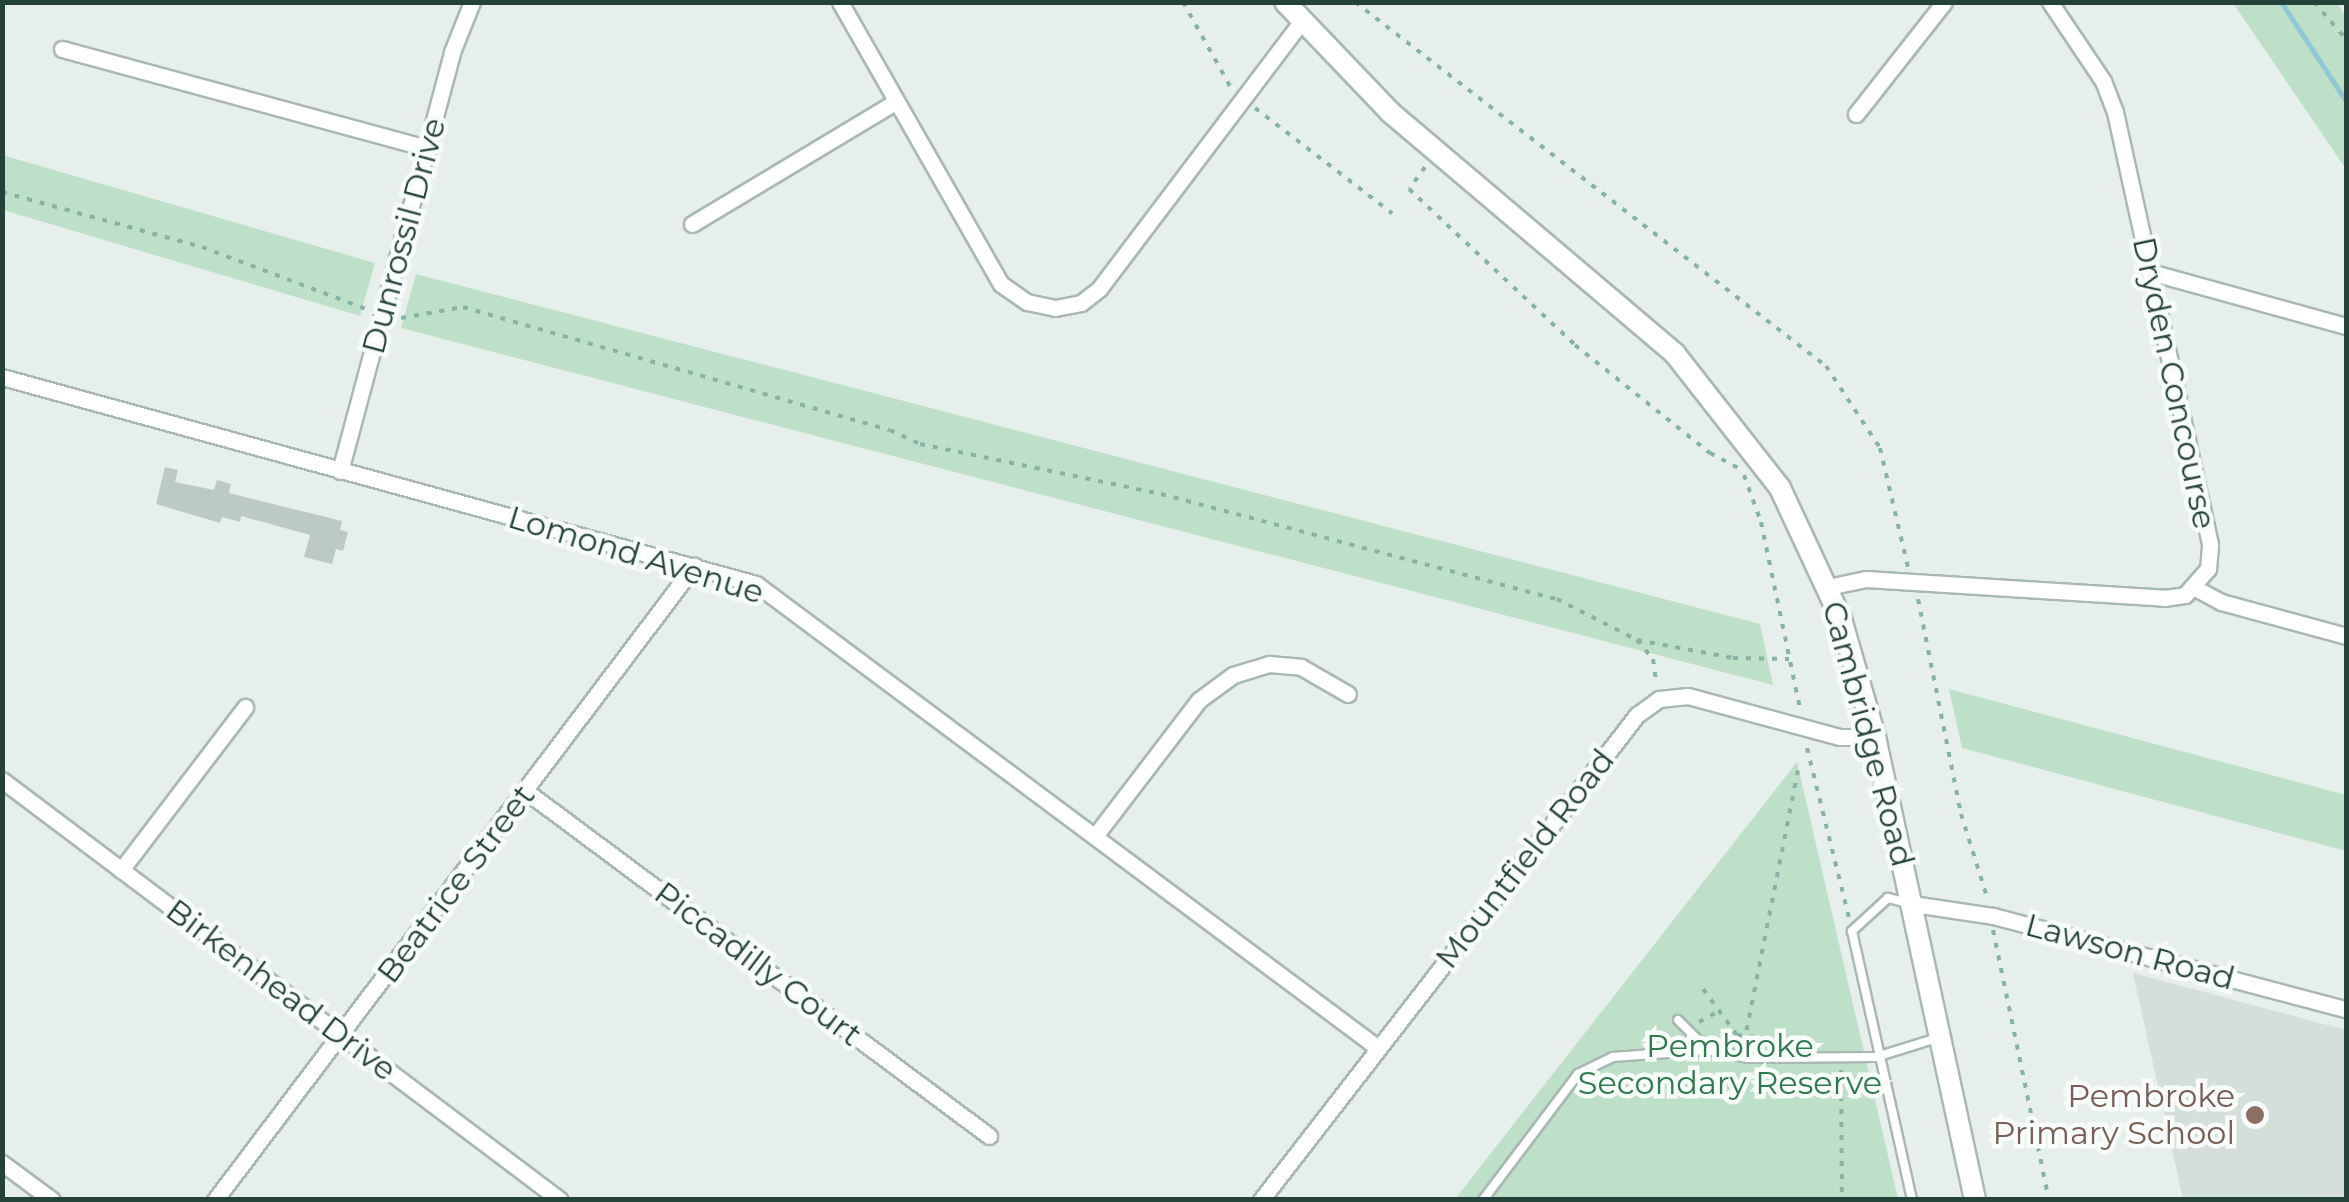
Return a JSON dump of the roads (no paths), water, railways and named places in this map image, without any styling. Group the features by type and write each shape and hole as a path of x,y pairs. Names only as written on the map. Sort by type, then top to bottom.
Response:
{"main road":[{"name":"Cambridge Road","path":"1286,2 1300,23 1437,151 1631,312 1747,438 1794,513 1828,587 1874,737 1975,1200"}],"street":[{"name":"Dunrossil Drive","path":"340,471 430,149 452,52 472,2"},
{"path":"840,2 1002,284 1026,302 1081,304 1099,289 1300,23"},
{"path":"1856,114 1944,2"},
{"name":"Dryden Concourse","path":"2050,2 2110,97 2210,544 2208,569 2195,588"},
{"path":"62,49 430,149"},
{"path":"692,224 895,102"},
{"path":"2150,272 2346,326"},
{"name":"Lomond Avenue","path":"2,378 756,584 787,603 1378,1048"},
{"name":"Beatrice Street","path":"215,1200 694,566"},
{"path":"1828,587 1866,579 2164,598 2195,588 2221,602 2346,636"},
{"path":"1096,836 1200,700 1233,675 1270,664 1301,667 1348,694"},
{"name":"Mountfield Road","path":"1260,1200 1637,716 1659,698 1688,696 1804,728 1874,737"},
{"path":"121,870 245,708"},
{"name":"Birkenhead Drive","path":"2,780 560,1200"},
{"name":"Piccadilly Court","path":"527,792 989,1136"},
{"name":"Lawson Road","path":"1913,904 1993,916 2346,1009"},
{"path":"2,1162 52,1200"}],"lane":[{"path":"1912,1200 1876,1057 1852,932 1888,898 1913,904"},
{"path":"1678,1020 1708,1050"},
{"path":"1483,1200 1578,1074 1612,1057 1708,1050 1742,1057 1840,1060 1876,1057 1940,1037"}],"waterway":[{"path":"2281,2 2346,101"}],"place":[{"name":"Pembroke Primary School","path":"2255,1115"}],"park label":[{"name":"Pembroke Secondary Reserve","path":"1730,1066"}]}
